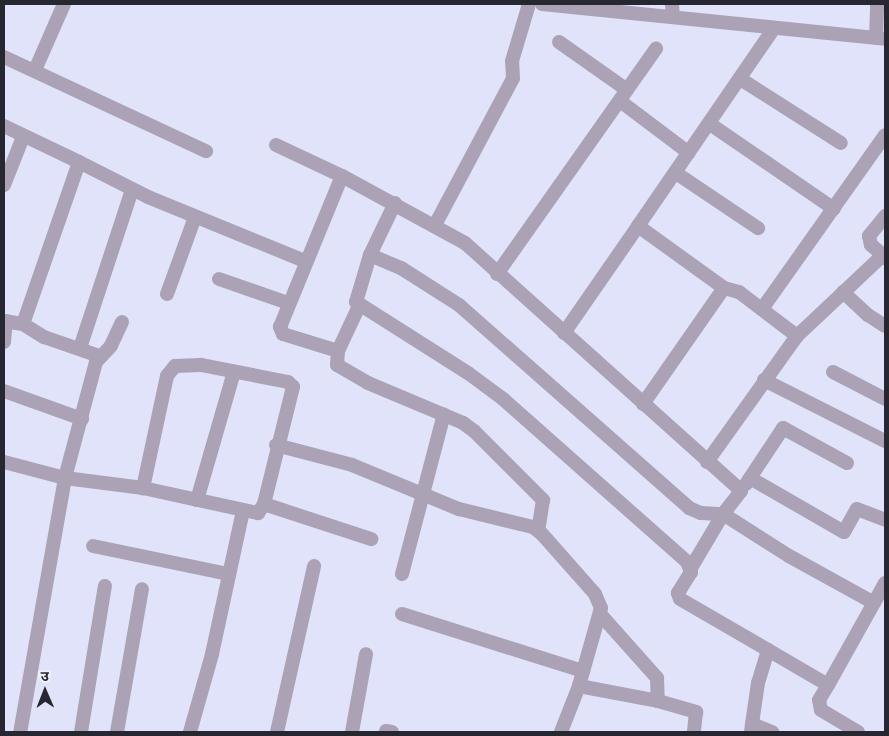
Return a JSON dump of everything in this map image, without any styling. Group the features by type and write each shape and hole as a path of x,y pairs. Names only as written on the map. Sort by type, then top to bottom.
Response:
{"street":[{"path":"35,70 64,4"},
{"path":"435,225 513,78 512,61 529,4"},
{"path":"542,4 672,11 774,28 881,38 877,4"},
{"path":"564,333 742,80 774,28"},
{"path":"559,42 689,153"},
{"path":"497,274 656,49"},
{"path":"4,56 206,151"},
{"path":"742,80 841,143"},
{"path":"710,124 834,209"},
{"path":"4,126 132,190 194,218 305,261"},
{"path":"762,309 885,135"},
{"path":"4,185 23,137"},
{"path":"276,145 395,203 465,244 707,462 741,490"},
{"path":"23,324 78,162"},
{"path":"676,173 758,228"},
{"path":"338,351 283,334 280,327 305,261 342,176"},
{"path":"80,348 132,190"},
{"path":"395,203 370,255 356,294 359,306 338,351 336,362 344,372 444,414 474,432 536,491 544,505 538,530"},
{"path":"707,462 797,336 884,256 871,245 868,236 885,216"},
{"path":"167,294 194,218"},
{"path":"638,226 724,288 739,292 797,336"},
{"path":"370,255 401,268 459,305 689,508 701,513 723,514 789,556 874,603"},
{"path":"219,279 288,303"},
{"path":"643,404 724,288"},
{"path":"843,292 868,315 885,326"},
{"path":"359,306 468,373 503,399 691,568"},
{"path":"4,342 5,321 23,324 44,337 99,356"},
{"path":"20,732 65,478 99,356 111,346 122,322"},
{"path":"4,462 65,478 142,488 258,513 264,504 276,445 292,384 190,363 171,369 142,488"},
{"path":"197,500 234,372"},
{"path":"833,372 885,399"},
{"path":"764,380 885,440"},
{"path":"4,391 82,419"},
{"path":"402,574 444,414"},
{"path":"828,685 680,599 678,593 723,514 750,478 783,428 847,463"},
{"path":"276,445 352,465 459,509 538,530 595,594 599,601 600,614 583,671 561,732"},
{"path":"750,478 844,532 857,509 885,520"},
{"path":"264,504 370,539"},
{"path":"190,732 212,654 243,511"},
{"path":"94,546 228,574"},
{"path":"276,732 314,566"},
{"path":"852,731 825,714 818,706 885,583"},
{"path":"81,732 105,586"},
{"path":"117,732 142,589"},
{"path":"402,614 583,671"},
{"path":"600,614 657,678 658,701"},
{"path":"768,650 758,683 752,728 772,732"},
{"path":"352,732 366,654"},
{"path":"578,686 658,701 694,710 694,732"}]}
